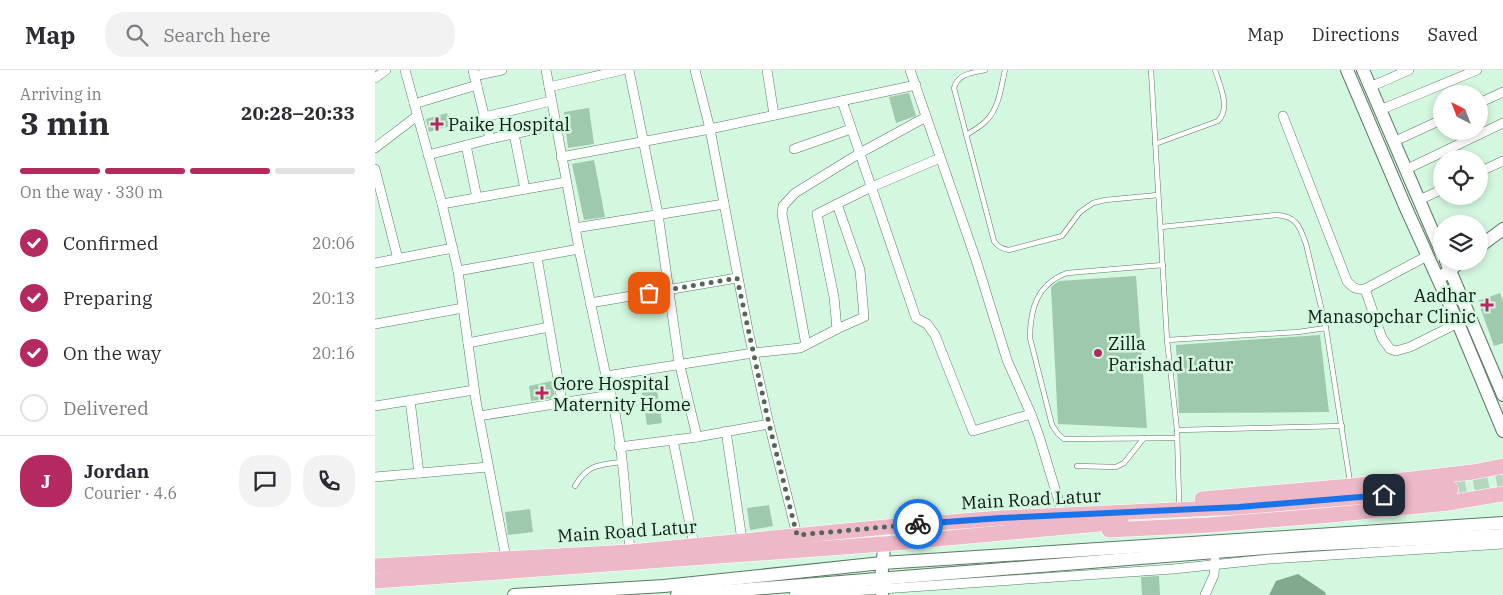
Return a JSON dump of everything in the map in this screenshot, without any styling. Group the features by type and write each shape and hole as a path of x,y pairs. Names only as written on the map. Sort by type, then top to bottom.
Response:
{"main road":[{"path":"1085,520 1115,506 1351,486 1473,472 1503,466"},
{"name":"Main Road Latur","path":"375,581 884,544 1085,520 1239,507 1450,493"},
{"path":"1085,520 1112,530 1209,525 1448,503 1503,494"},
{"name":"Main Road Latur","path":"375,566 630,552 742,540 1001,518 1063,516 1085,520"}],"street":[{"path":"375,78 386,70"},
{"path":"405,70 442,204 458,271 474,390 506,558"},
{"path":"414,104 474,77 502,70"},
{"path":"546,70 579,249 611,395 622,462 630,552"},
{"path":"549,87 622,70"},
{"path":"629,70 657,215 679,365 697,437"},
{"path":"695,70 709,129 753,353 797,535"},
{"path":"767,70 774,115"},
{"path":"911,70 976,260 1007,360 1031,414 1063,516"},
{"path":"1347,70 1458,323 1503,431"},
{"path":"1363,70 1433,232"},
{"path":"1370,88 1409,70"},
{"path":"1379,110 1477,70"},
{"path":"474,77 489,139"},
{"path":"561,157 709,129 916,85"},
{"path":"1488,99 1503,92"},
{"path":"484,117 551,101"},
{"path":"842,101 916,318 927,324 935,335 973,431 1031,414"},
{"path":"375,148 417,116"},
{"path":"806,345 782,214 783,206 795,193 860,153 927,116"},
{"path":"1283,116 1347,281 1357,290 1365,289 1427,256"},
{"path":"1405,170 1503,123"},
{"path":"1393,142 1433,124"},
{"path":"428,155 489,139 555,125"},
{"path":"794,149 851,128"},
{"path":"514,134 525,190"},
{"path":"466,145 477,198"},
{"path":"837,329 835,297 817,214 871,187 940,158"},
{"path":"1488,168 1503,161"},
{"path":"375,169 398,259"},
{"path":"442,204 566,182"},
{"path":"1419,200 1433,194"},
{"path":"575,228 724,204"},
{"path":"606,376 753,353 800,348 864,317 860,270 837,204"},
{"path":"1488,240 1503,228"},
{"path":"375,263 453,248"},
{"path":"458,271 579,249"},
{"path":"537,256 562,402"},
{"path":"1438,280 1445,270"},
{"path":"1450,270 1503,395"},
{"path":"590,303 737,278"},
{"path":"1365,289 1382,338 1390,349 1396,351 1410,347 1458,323"},
{"path":"375,324 463,308"},
{"path":"468,343 549,326"},
{"path":"375,406 474,390"},
{"path":"479,416 611,395"},
{"path":"410,400 419,473"},
{"path":"619,447 697,437 769,424"},
{"path":"726,431 742,540"},
{"path":"673,440 694,545"},
{"path":"375,476 488,467"},
{"path":"1216,552 1503,523"},
{"path":"881,588 886,527"},
{"path":"794,595 855,592 961,571 1304,545 1503,535"},
{"path":"514,595 664,586 882,563 1503,544"},
{"path":"1205,595 1214,575 1216,552"},
{"path":"677,595 881,588"}],"lane":[{"path":"985,70 964,74 955,82 954,88 994,241 1002,249 1009,250 1062,236 1080,212 1093,203 1105,200 1158,195"},
{"path":"966,135 985,122 992,112 998,100 1005,70"},
{"path":"1151,70 1167,340 1177,430 1179,502"},
{"path":"1155,144 1218,121 1222,117 1225,107 1215,70"},
{"path":"1161,227 1276,215 1284,215 1296,222 1302,232 1326,328 1351,486"},
{"path":"1163,265 1067,273 1060,276 1047,284 1038,296 1030,324 1030,338 1052,426 1065,439 1177,438"},
{"path":"1167,340 1297,332 1326,328"},
{"path":"1177,430 1342,426"},
{"path":"1077,466 1116,467 1124,463 1144,438"},
{"path":"575,486 581,476 590,468 601,464 622,462"}],"shaded area":[{"path":"1298,574 1325,592 1326,595 1269,595 1276,581"}],"building":[{"path":"909,93 916,116 896,123 889,97"},
{"path":"589,108 594,144 568,148 564,112"},
{"path":"447,113 450,126 429,132 426,119"},
{"path":"594,160 605,217 584,220 572,164"},
{"name":"Zilla Parishad Latur","path":"1136,276 1147,428 1058,424 1051,287 1059,281"},
{"path":"1500,293 1503,301 1503,343 1494,346 1478,301"},
{"path":"1320,335 1329,412 1179,413 1176,345"},
{"path":"552,381 555,398 531,401 529,386"},
{"path":"656,383 662,423 647,425 641,385"},
{"path":"769,505 773,526 750,530 747,508"},
{"path":"530,509 533,532 508,535 505,512"},
{"path":"1159,576 1160,595 1142,595 1141,577"}],"tunnel":[{"path":"1451,489 1503,479"}],"way so far":[{"path":"649,293 737,278 769,424 797,535 918,524"}],"place":[{"name":"Paike Hospital","path":"437,124"},
{"name":"Aadhar Manasopchar Clinic","path":"1487,305"},
{"name":"Zilla Parishad Latur","path":"1098,353"},
{"name":"Gore Hospital Maternity Home","path":"542,393"}],"route":[{"path":"918,524 1001,518 1239,507 1384,495"}]}
